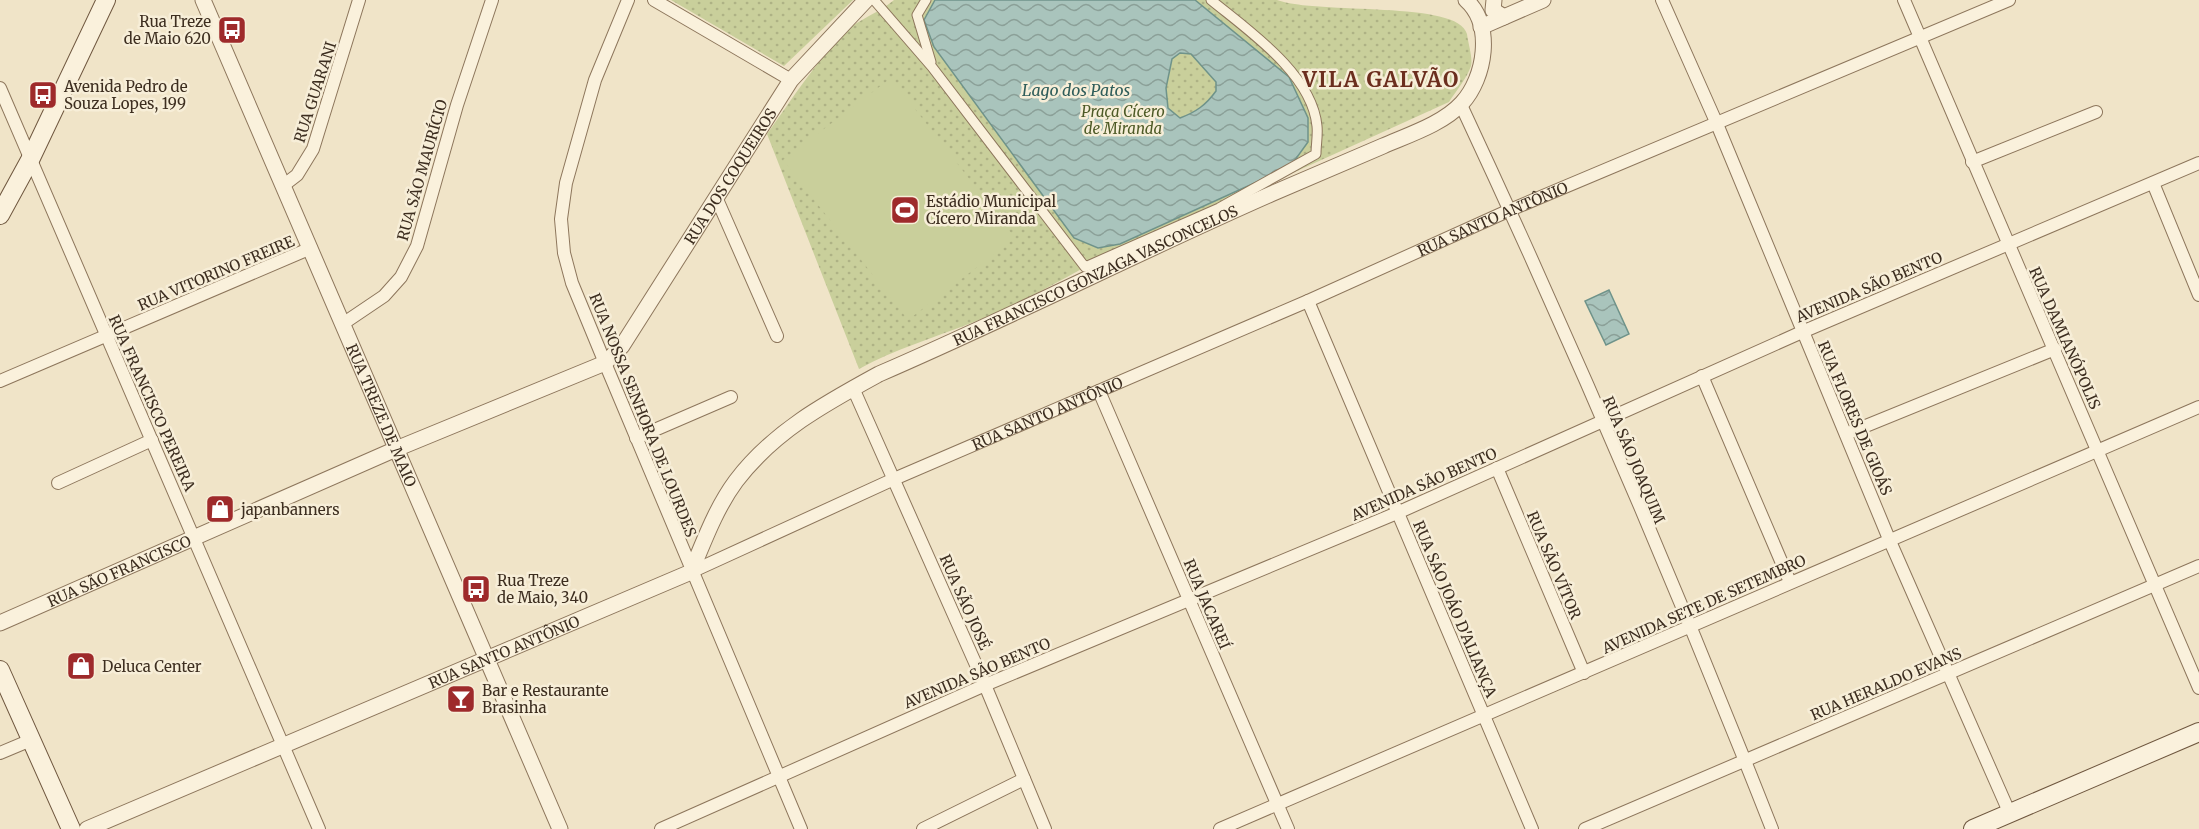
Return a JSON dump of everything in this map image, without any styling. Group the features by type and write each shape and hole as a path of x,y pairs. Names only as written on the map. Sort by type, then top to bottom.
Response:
{"main road":[{"path":"0,215 30,160 106,0"},
{"path":"0,670 71,829"},
{"path":"1973,829 2199,732"}],"street":[{"name":"RUA TREZE DE MAIO","path":"203,0 285,185 560,829"},
{"name":"RUA GUARANI","path":"285,185 297,175 313,149 359,0"},
{"name":"RUA SÃO MAURÍCIO","path":"344,323 384,296 401,277 417,246 457,105 492,0"},
{"name":"RUA NOSSA SENHORA DE LOURDES","path":"628,0 595,80 566,183 561,219 564,253 572,283 604,363 801,829"},
{"path":"654,0 791,80"},
{"name":"RUA DOS COQUEIROS","path":"604,363 622,346 791,80 866,0"},
{"path":"874,0 932,67 1084,267 1219,208 1316,154 1317,125 1309,97 1288,67 1211,0"},
{"path":"926,0 917,15 932,67"},
{"path":"1469,3 1488,0"},
{"path":"1494,0 1493,10 1504,17"},
{"path":"1480,27 1543,0"},
{"name":"RUA FLORES DE GIOÁS","path":"1662,0 1717,124 1889,539 2010,814"},
{"name":"RUA DAMIANÓPOLIS","path":"1904,0 2199,688"},
{"name":"RUA SANTO ANTÔNIO","path":"87,829 692,572 894,478 1308,301 1510,210 2009,0"},
{"name":"RUA FRANCISCO GONZAGA VASCONCELOS","path":"692,572 714,518 736,482 759,455 788,428 853,388 1210,221 1428,126 1461,105 1480,74 1483,50 1480,27 1469,3"},
{"name":"RUA FRANCISCO PEREIRA","path":"0,88 319,829"},
{"name":"RUA SÃO JOAQUIM","path":"1461,105 1510,210 1691,628 1772,829"},
{"path":"1972,162 2096,112"},
{"name":"AVENIDA SÃO BENTO","path":"660,829 675,827 779,774 1188,599 1397,513 1802,332 2199,164"},
{"path":"2153,183 2199,295"},
{"path":"716,197 777,336"},
{"name":"RUA VITORINO FREIRE","path":"0,381 311,248"},
{"name":"RUA SÁO JOÁO D'ALIANÇA","path":"1308,301 1532,829"},
{"path":"1846,434 2055,349"},
{"name":"RUA SÃO FRANCISCO","path":"0,623 396,449 604,363"},
{"path":"1702,376 1790,582"},
{"name":"RUA SÃO JOSÉ","path":"853,388 985,685 1045,829"},
{"name":"RUA JACAREÍ","path":"1099,391 1288,829"},
{"path":"636,438 731,397"},
{"name":"AVENIDA SETE DE SETEMBRO","path":"1221,829 2199,407"},
{"path":"58,483 152,440"},
{"name":"RUA SÃO VÍTOR","path":"1497,468 1584,673"},
{"name":"RUA HERALDO EVANS","path":"1585,829 2199,566"},
{"path":"0,753 31,740"},
{"path":"922,829 1024,779"}],"green space":[{"path":"671,0 853,0 784,66"},
{"name":"Praça Cícero de Miranda","path":"894,0 1277,0 1323,7 1414,12 1440,16 1458,23 1467,34 1471,66 1449,102 1085,267 1002,310 901,349 859,369 767,134 813,69 844,33"},
{"path":"891,78 1015,238 908,320 783,160"}],"water":[{"name":"Lago dos Patos","path":"935,0 1195,0 1289,77 1308,118 1308,142 1290,167 1120,244 1098,248 1074,238 934,47 924,20","holes":["1180,53 1191,54 1216,82 1216,91 1200,108 1180,118 1168,108 1166,88 1172,59"]},
{"path":"1609,290 1629,334 1606,345 1585,301"}],"place":[{"name":"Rua Treze de Maio 620","path":"232,30"},
{"name":"Avenida Pedro de Souza Lopes, 199","path":"43,95"},
{"name":"Estádio Municipal Cícero Miranda","path":"905,210"},
{"name":"japanbanners","path":"220,509"},
{"name":"Rua Treze de Maio, 340","path":"476,589"},
{"name":"Deluca Center","path":"81,666"},
{"name":"Bar e Restaurante Brasinha","path":"461,699"}],"district":[{"name":"VILA GALVÃO","path":"1381,79"}]}
